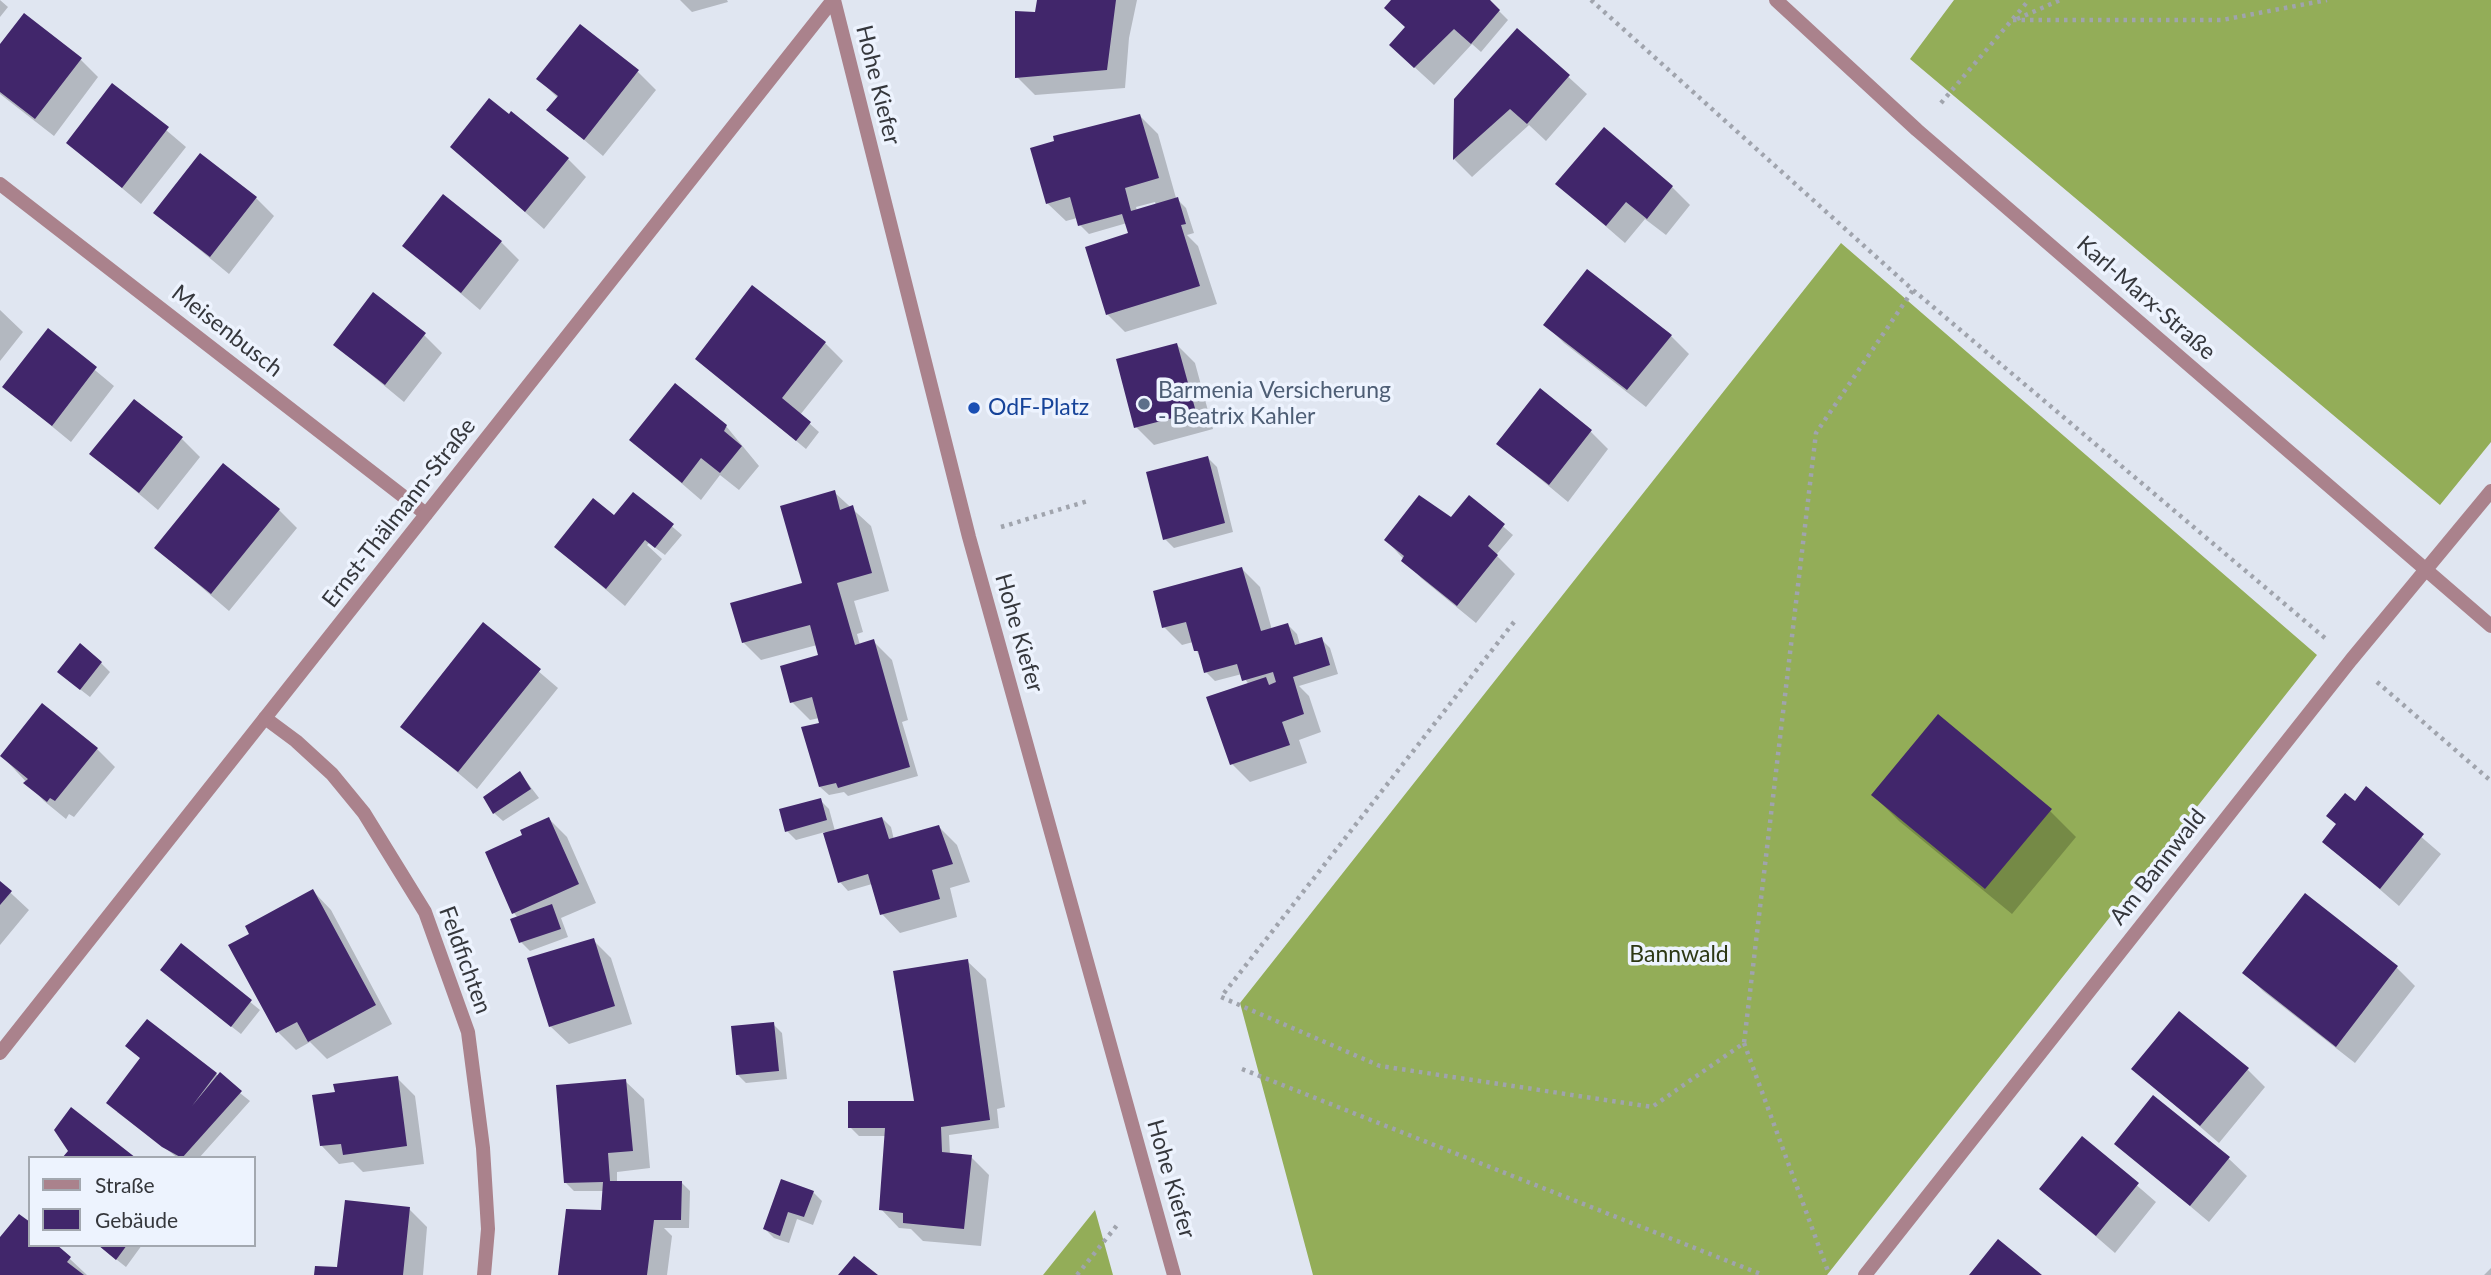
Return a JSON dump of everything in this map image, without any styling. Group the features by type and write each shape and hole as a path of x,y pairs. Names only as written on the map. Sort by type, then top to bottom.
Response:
{"street":[{"name":"Ernst-Thälmann-Straße","path":"0,1053 834,0"},
{"name":"Hohe Kiefer","path":"834,0 969,537 1174,1275"},
{"name":"Karl-Marx-Straße","path":"1776,0 1917,130 2491,626"},
{"name":"Meisenbusch","path":"0,184 426,514"},
{"name":"Am Bannwald","path":"1865,1275 2351,660 2491,491"},
{"name":"Feldfichten","path":"265,718 332,774 364,813 425,912 468,1032 483,1148 488,1229 484,1275"}],"path":[{"path":"1591,0 1913,290 2491,781"},
{"path":"1917,130 2029,0"},
{"path":"2013,20 2060,0"},
{"path":"2013,20 2222,20 2327,0"},
{"path":"1830,1275 1744,1043 1816,433 1913,290"},
{"path":"997,528 1088,501"},
{"path":"1514,622 1221,998 1380,1066 1652,1107 1744,1043"},
{"path":"1242,1069 1763,1275"},
{"path":"1077,1275 1118,1224"}],"green space":[{"path":"1954,0 2491,0 2491,442 2440,505 1910,59"},
{"name":"Bannwald","path":"1841,243 2317,655 1827,1275 1313,1275 1240,1003"},
{"path":"1095,1210 1113,1275 1043,1275"}],"building":[{"path":"1037,0 1116,0 1107,70 1015,78 1015,11 1035,12"},
{"path":"1391,0 1490,0 1500,10 1471,44 1454,29 1414,68 1389,45 1405,27 1384,8"},
{"path":"24,13 82,58 35,119 0,92 0,44"},
{"path":"580,24 639,70 584,140 546,110 558,96 536,79"},
{"path":"1517,28 1570,75 1527,124 1510,109 1453,160 1454,99"},
{"path":"112,83 169,127 122,188 66,143"},
{"path":"489,98 509,114 511,111 569,158 525,212 450,147"},
{"path":"1140,114 1159,178 1125,188 1131,211 1178,197 1186,224 1181,225 1200,286 1106,315 1085,247 1128,233 1122,214 1078,226 1070,197 1046,204 1030,148 1054,141 1053,136"},
{"path":"1604,127 1673,186 1647,219 1626,202 1606,226 1555,184"},
{"path":"200,153 257,197 210,257 153,213"},
{"path":"443,194 502,241 461,293 402,246"},
{"path":"1587,269 1672,335 1627,390 1543,325"},
{"path":"752,285 826,342 782,398 811,422 796,441 695,359"},
{"path":"373,292 426,333 385,385 333,345"},
{"path":"48,328 97,367 52,426 2,387"},
{"path":"1177,343 1196,412 1134,428 1116,359"},
{"path":"675,383 727,425 724,431 742,446 720,473 701,458 682,483 629,440"},
{"path":"1540,388 1592,430 1549,485 1496,444"},
{"path":"134,399 183,437 139,493 89,454"},
{"path":"1208,456 1225,523 1163,540 1146,472"},
{"path":"223,463 280,509 211,594 154,548"},
{"path":"835,490 840,510 853,505 872,573 837,583 855,645 874,639 910,767 838,788 836,783 819,787 801,727 819,723 812,697 790,703 780,666 818,655 810,625 742,643 730,603 802,583 780,506"},
{"path":"633,492 674,524 655,548 645,540 606,589 554,547 593,498 614,515"},
{"path":"1419,495 1451,517 1469,495 1505,524 1488,546 1498,555 1457,606 1401,561 1404,556 1384,540"},
{"path":"1242,567 1261,631 1288,623 1295,645 1322,637 1330,665 1293,677 1304,714 1282,722 1290,745 1230,765 1206,697 1266,677 1269,685 1276,682 1273,672 1242,681 1237,664 1204,673 1198,651 1194,651 1186,622 1162,628 1153,591"},
{"path":"483,622 541,669 458,772 400,727"},
{"path":"80,643 102,662 80,690 57,672"},
{"path":"42,703 98,748 55,801 50,798 47,802 23,783 28,779 0,756"},
{"path":"1938,714 2052,809 1985,889 1871,795"},
{"path":"520,771 531,789 493,814 483,797"},
{"path":"2366,786 2424,834 2380,889 2322,842 2336,824 2326,816 2345,793 2355,801"},
{"path":"821,798 827,820 785,832 779,809"},
{"path":"549,817 579,884 512,914 485,852 522,835 520,830"},
{"path":"882,817 889,839 939,825 953,864 932,870 940,899 880,915 868,874 838,883 823,833"},
{"path":"0,881 12,891 0,905"},
{"path":"313,889 376,1005 308,1042 297,1022 276,1033 228,945 249,934 245,926"},
{"path":"2305,893 2398,966 2336,1047 2242,973"},
{"path":"552,904 561,929 519,943 510,919"},
{"path":"594,938 615,1006 549,1027 527,958"},
{"path":"181,943 252,1000 231,1027 160,970"},
{"path":"968,959 990,1120 941,1127 942,1152 972,1155 964,1229 903,1223 903,1213 879,1210 885,1128 848,1128 848,1101 914,1101 893,971"},
{"path":"2179,1011 2249,1068 2200,1126 2131,1069"},
{"path":"147,1019 217,1073 192,1106 220,1072 242,1091 184,1156 178,1156 162,1147 106,1103 140,1058 125,1046"},
{"path":"774,1022 779,1071 736,1075 731,1026"},
{"path":"398,1076 407,1146 343,1155 341,1144 320,1146 312,1095 335,1092 333,1084"},
{"path":"626,1079 633,1151 608,1153 610,1181 682,1181 681,1220 654,1220 647,1275 558,1275 566,1209 601,1210 603,1182 564,1183 556,1085"},
{"path":"2153,1095 2230,1157 2190,1206 2114,1144"},
{"path":"71,1107 133,1156 64,1156 68,1151 54,1130"},
{"path":"2082,1136 2139,1183 2096,1236 2039,1189"},
{"path":"781,1179 814,1191 804,1217 788,1212 780,1236 763,1229"},
{"path":"345,1200 410,1207 403,1275 314,1275 315,1266 337,1267"},
{"path":"19,1214 28,1221 28,1247 59,1247 71,1257 67,1262 84,1275 0,1275 0,1237"},
{"path":"1998,1239 2042,1275 1969,1275"},
{"path":"100,1247 126,1247 116,1260"},
{"path":"854,1256 878,1275 838,1275"}],"place":[{"name":"Barmenia Versicherung - Beatrix Kahler","path":"1144,404"},
{"name":"OdF-Platz","path":"974,408"}]}
